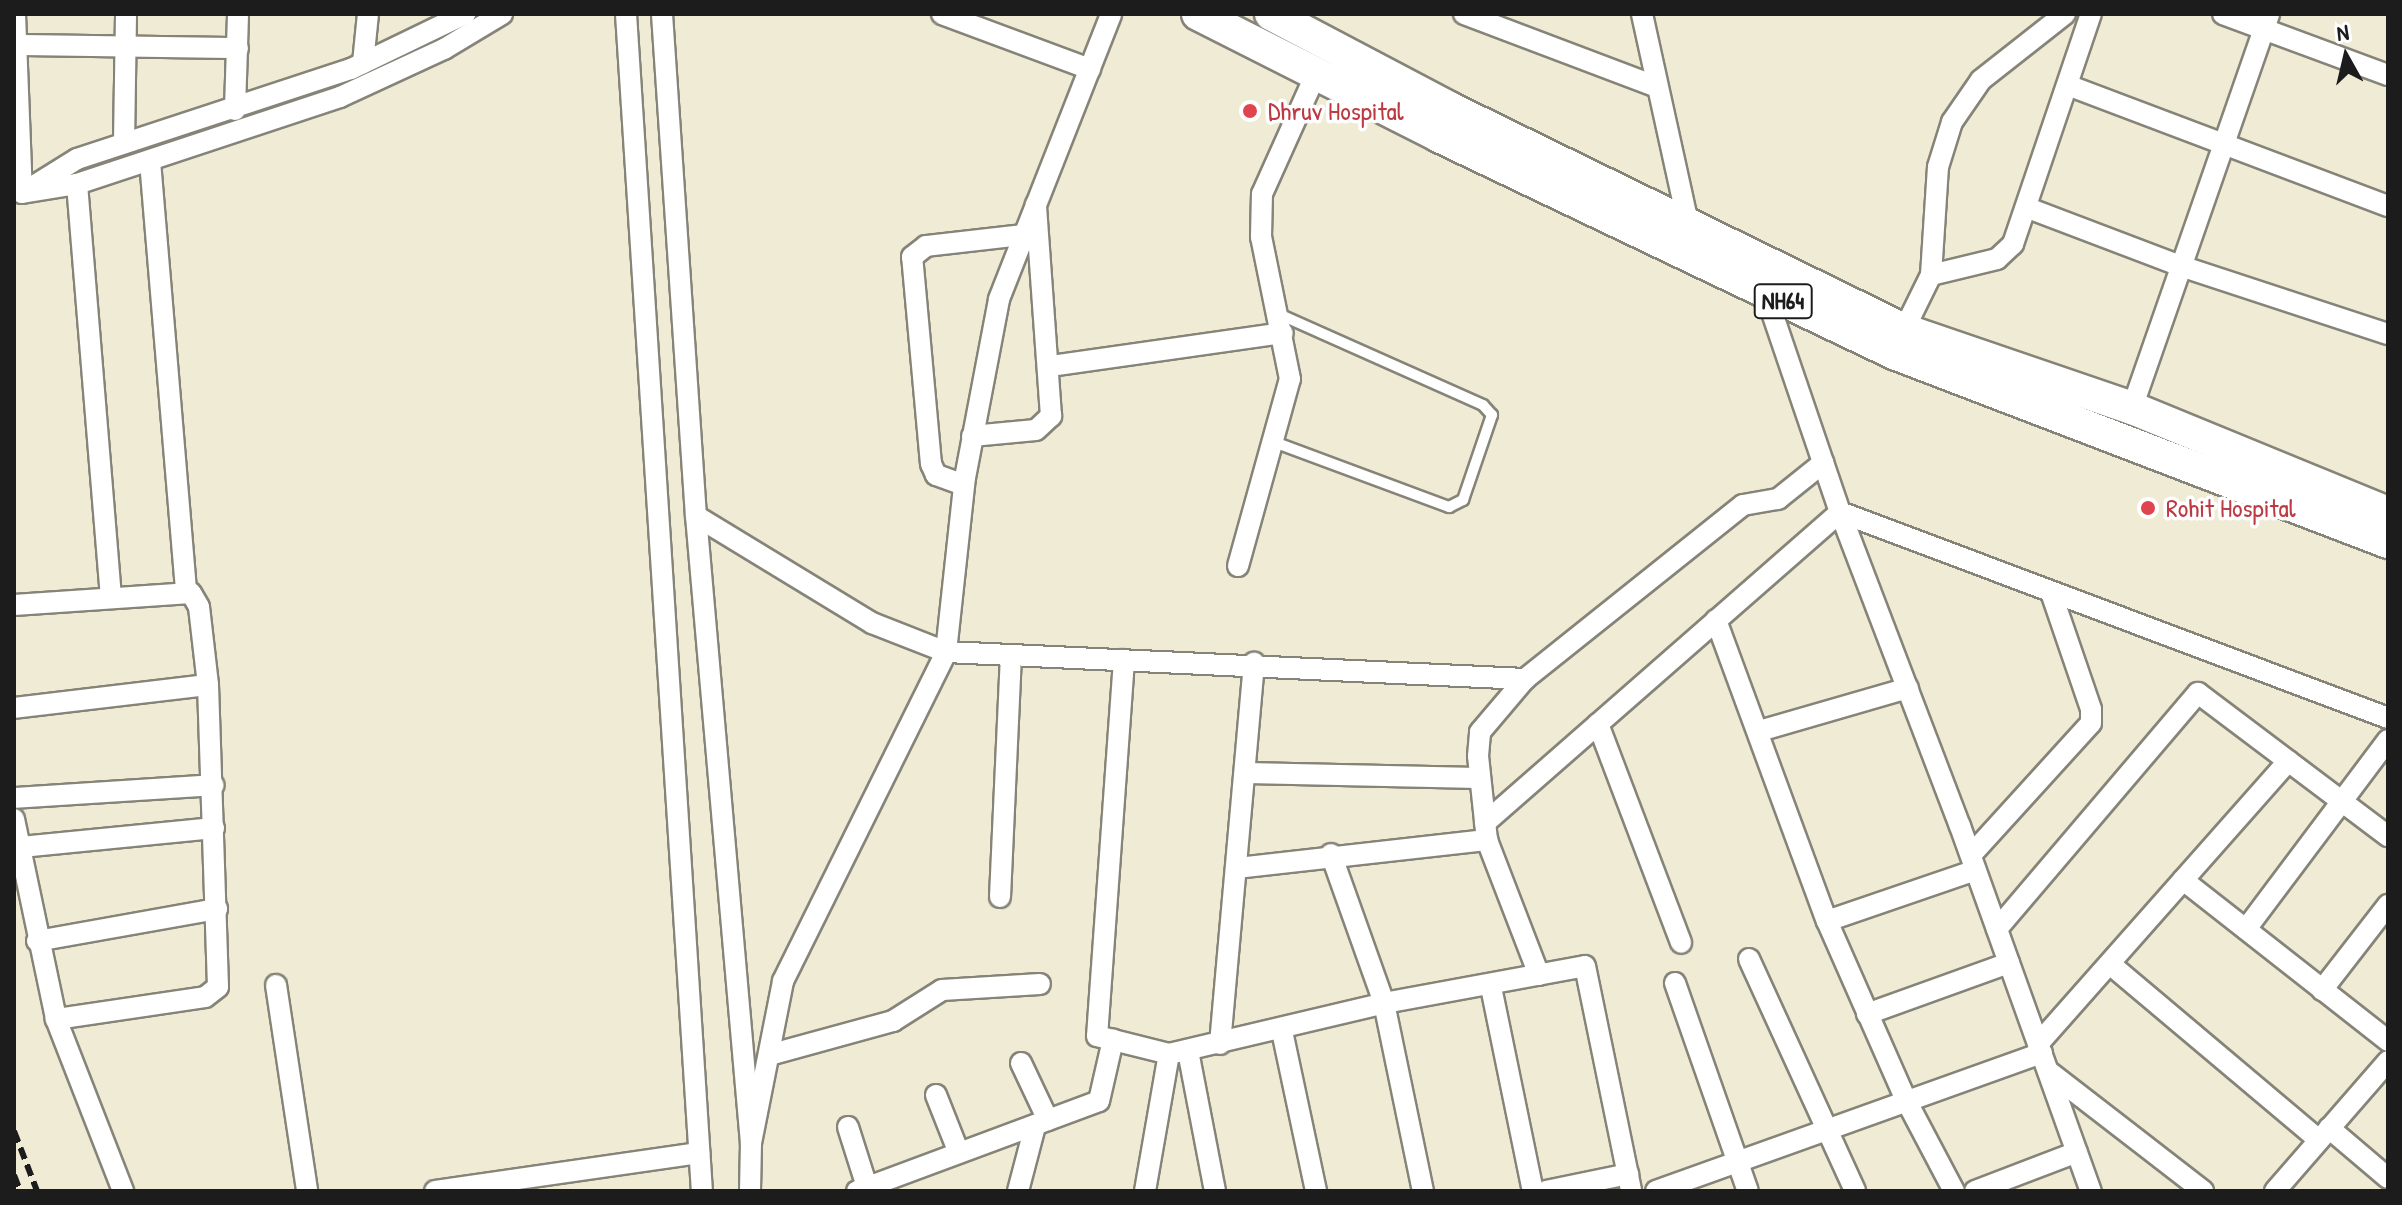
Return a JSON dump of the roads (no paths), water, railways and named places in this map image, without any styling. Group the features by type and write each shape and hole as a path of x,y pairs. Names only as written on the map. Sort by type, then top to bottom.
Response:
{"main road":[{"name":"NH64","path":"1198,14 1765,292 1899,341 2388,542"},
{"name":"NH64","path":"1271,14 1449,108 1688,224 1899,341 2132,408 2388,513"}],"street":[{"path":"15,14 18,194"},
{"path":"124,143 126,14"},
{"path":"235,110 238,14"},
{"path":"363,63 368,14"},
{"path":"18,194 77,159 235,110 363,63 465,14"},
{"path":"18,194 77,184 340,97 444,49 502,14"},
{"path":"626,14 702,1191"},
{"path":"662,14 696,516 751,1143 750,1191"},
{"path":"942,14 963,18 1090,69"},
{"path":"751,1143 783,981 946,652 964,485 999,299 1111,14"},
{"path":"1464,14 1655,86"},
{"path":"1642,14 1655,86 1688,224"},
{"path":"1899,341 1931,275 1938,167 1952,122 1981,80 2065,14"},
{"path":"1931,275 2006,253 2028,208 2091,14"},
{"path":"2223,14 2266,21 2388,75"},
{"path":"2132,408 2266,21"},
{"path":"15,45 238,48"},
{"path":"1238,566 1290,379 1261,237 1262,194 1316,74"},
{"path":"2070,86 2388,206"},
{"path":"56,1019 213,993 220,978 208,685 199,607 186,592 150,161"},
{"path":"77,184 111,598"},
{"path":"972,436 1027,432 1047,422 1052,406 1036,204"},
{"path":"2028,208 2181,266 2388,334"},
{"path":"964,485 936,475 929,459 912,257 926,246 1022,235"},
{"path":"1765,292 1840,512 1974,863 2091,1191"},
{"path":"1051,366 1281,324"},
{"path":"1539,975 1486,831 1480,778 1480,732 1525,679 1743,505 1778,499 1823,463"},
{"path":"1840,512 2388,718"},
{"path":"1237,868 1486,831 1598,724 1840,512"},
{"path":"696,516 872,623 946,652 1254,663 1525,679"},
{"path":"14,605 186,592"},
{"path":"1827,921 1974,863 2091,723 2091,709 2051,592"},
{"path":"1716,620 1827,921 1907,1102 1954,1191"},
{"path":"1000,897 1011,655"},
{"path":"1124,660 1097,1036 1179,1052 1282,1031 1384,1003 1491,987 1585,966 1630,1183 1546,1191"},
{"path":"1220,1044 1254,663"},
{"path":"14,708 208,685"},
{"path":"1759,731 1908,688"},
{"path":"1997,929 2194,694 2204,693 2388,836"},
{"path":"1598,724 1681,943"},
{"path":"2246,929 2388,740"},
{"path":"1656,1191 2043,1056 2110,964 2288,761"},
{"path":"1245,773 1480,778"},
{"path":"14,798 214,785"},
{"path":"14,819 37,941 56,1019 123,1191"},
{"path":"21,847 214,828"},
{"path":"1331,854 1384,1003 1423,1191"},
{"path":"2183,880 2388,1041"},
{"path":"2322,990 2388,905"},
{"path":"37,941 217,909"},
{"path":"1749,959 1855,1191"},
{"path":"1867,1014 2009,963"},
{"path":"2110,964 2324,1134 2388,1178"},
{"path":"1675,983 1748,1191"},
{"path":"769,1055 893,1021 942,990 1040,984"},
{"path":"276,985 307,1191"},
{"path":"1491,987 1533,1191"},
{"path":"1282,1031 1316,1191"},
{"path":"848,1127 868,1188 1099,1101 1113,1040"},
{"path":"1145,1191 1179,1052"},
{"path":"1179,1052 1215,1191"},
{"path":"2043,1056 2203,1191"},
{"path":"2275,1191 2388,1061"},
{"path":"1018,1191 1041,1123 1021,1063"},
{"path":"936,1095 959,1153"},
{"path":"1975,1191 2077,1152"},
{"path":"435,1191 699,1153"}],"lane":[{"path":"1274,442 1449,507 1463,500 1492,415 1483,405 1281,324"}],"railway":[{"path":"14,1131 37,1191"},
{"path":"14,1175 20,1191"}],"place":[{"name":"Dhruv Hospital","path":"1250,111"},
{"name":"Rohit Hospital","path":"2148,508"}]}
